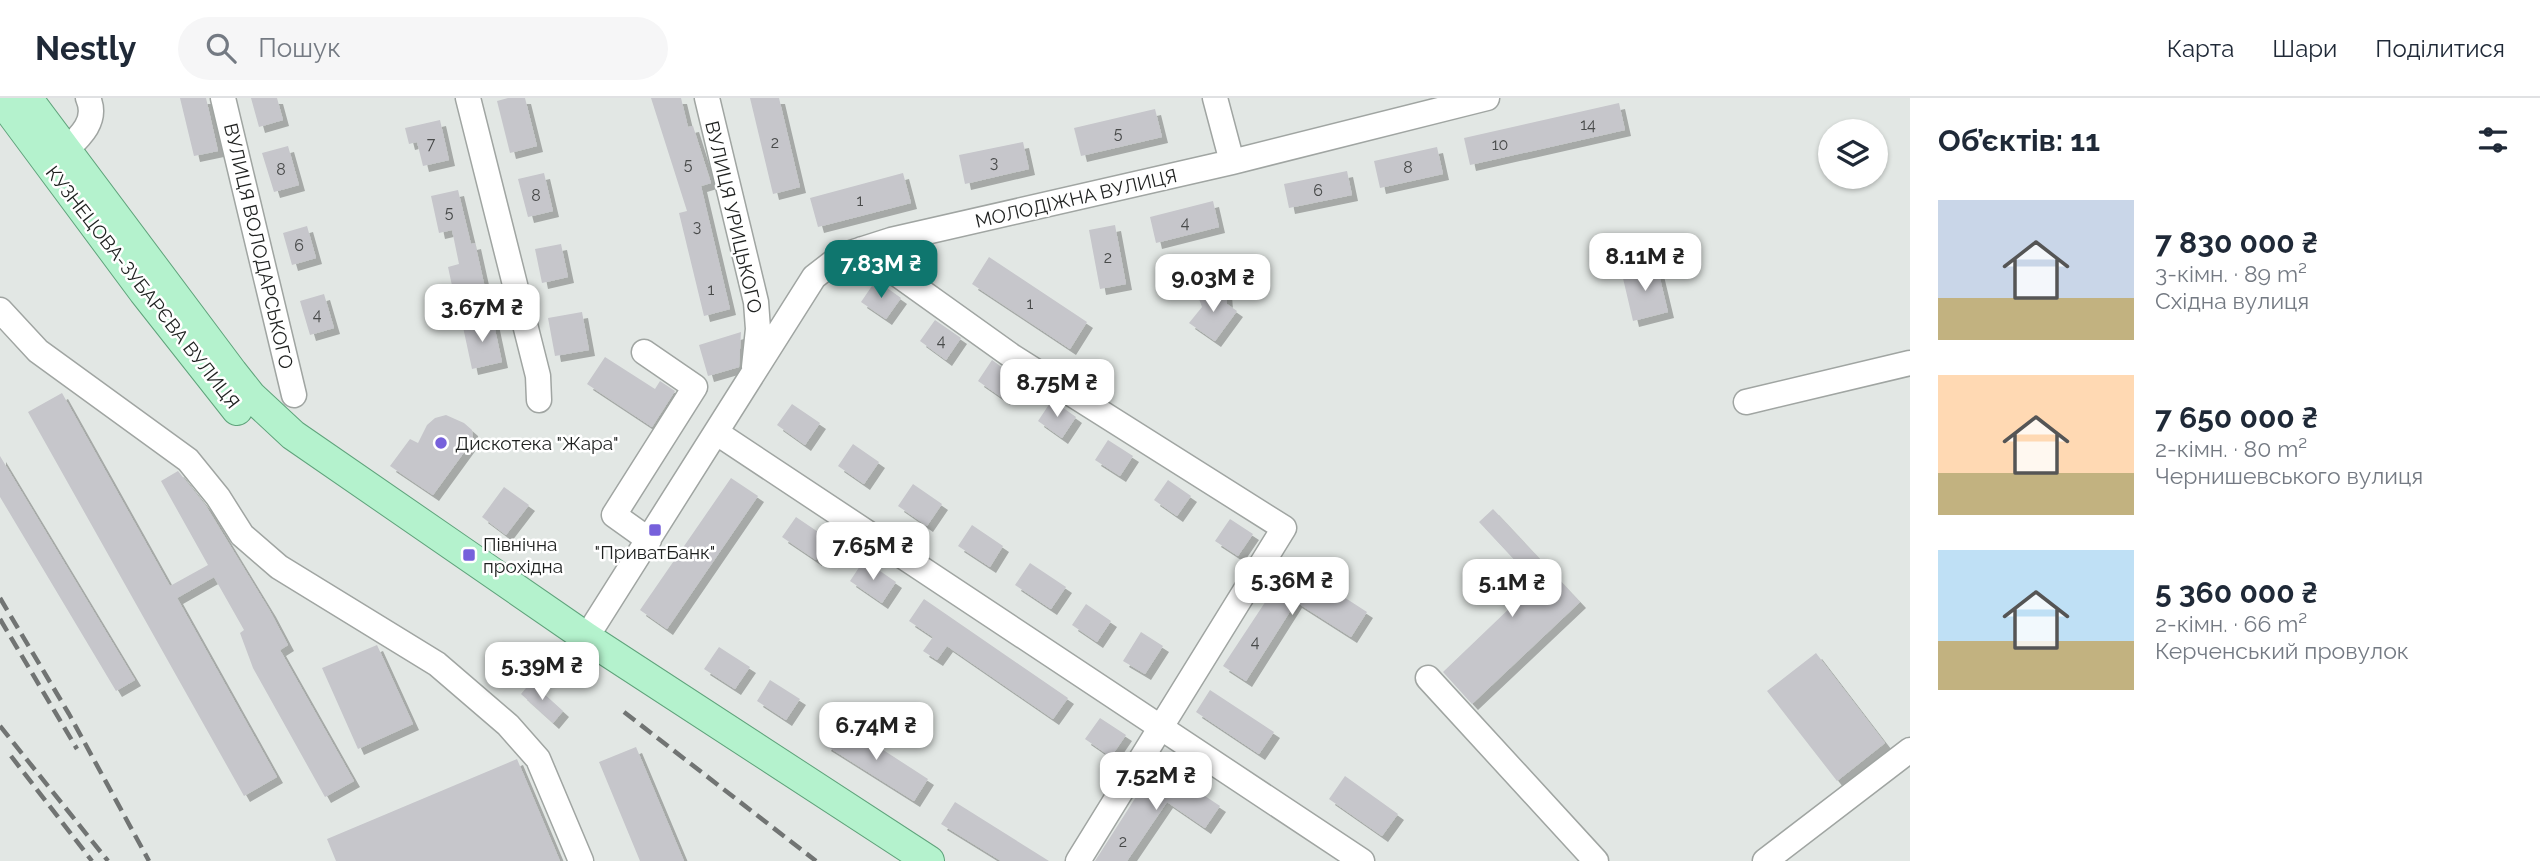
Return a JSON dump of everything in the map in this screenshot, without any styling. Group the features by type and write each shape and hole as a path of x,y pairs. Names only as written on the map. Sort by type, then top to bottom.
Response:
{"main road":[{"name":"КУЗНЕЦОВА-ЗУБАРЄВА ВУЛИЦЯ","path":"0,98 204,370 252,425 294,460 583,643"},
{"name":"КУЗНЕЦОВА-ЗУБАРЄВА ВУЛИЦЯ","path":"27,98 232,372 271,417 319,455 583,643"},
{"path":"583,643 901,861"},
{"path":"583,643 929,861"}],"street":[{"path":"66,150 88,126 92,114 88,98"},
{"name":"ВУЛИЦЯ ВОЛОДАРСЬКОГО","path":"223,98 294,395"},
{"path":"468,98 538,376 540,400"},
{"name":"ВУЛИЦЯ УРИЦЬКОГО","path":"707,98 756,302 758,328 753,378"},
{"path":"1215,98 1232,162"},
{"name":"МОЛОДІЖНА ВУЛИЦЯ","path":"583,643 753,378 814,277 841,256 1487,98"},
{"path":"862,249 1013,357 1284,528 1077,861"},
{"path":"0,310 38,351 188,460 218,497 242,535 279,567 437,664 508,725 538,759 581,861"},
{"path":"644,352 695,387 614,515 649,540"},
{"path":"1746,402 1910,363"},
{"path":"717,433 1362,861"},
{"path":"1428,678 1596,861"},
{"path":"1765,861 1905,762"}],"building":[{"path":"180,98 206,98 218,151 194,156"},
{"path":"251,98 277,98 283,120 259,127"},
{"path":"525,98 537,146 510,153 497,101"},
{"path":"651,98 681,98 688,127 693,126 711,183 701,186 730,309 704,316 679,213 687,211"},
{"path":"750,98 779,98 800,187 773,194"},
{"path":"1619,103 1625,130 1470,165 1464,138"},
{"path":"1155,109 1162,137 1081,156 1074,128"},
{"path":"440,120 449,160 423,166 417,142 409,144 405,128"},
{"path":"1023,142 1029,169 965,184 959,155"},
{"path":"288,146 299,185 274,192 262,153"},
{"path":"1437,147 1443,174 1380,188 1374,161"},
{"path":"1347,171 1352,195 1289,208 1284,184"},
{"path":"544,173 553,211 528,217 518,179"},
{"path":"903,173 911,203 818,227 810,198"},
{"path":"458,190 471,244 475,243 485,288 454,295 448,267 459,264 452,230 439,233 431,196"},
{"path":"1213,201 1219,227 1156,243 1150,217"},
{"path":"1115,225 1126,284 1100,289 1089,230"},
{"path":"307,226 316,258 292,265 283,233"},
{"path":"561,244 568,277 542,283 535,249"},
{"path":"989,257 1087,322 1070,349 972,284"},
{"path":"1657,266 1668,312 1633,321 1622,274"},
{"path":"876,280 901,298 886,319 861,302"},
{"path":"1226,290 1227,304 1237,311 1215,341 1189,323 1202,307 1198,296"},
{"path":"324,294 334,328 310,335 300,301"},
{"path":"582,312 589,350 555,356 548,318"},
{"path":"493,320 502,362 472,369 463,327"},
{"path":"935,320 961,338 946,360 920,341"},
{"path":"741,332 739,367 708,376 699,345"},
{"path":"605,357 655,389 660,381 675,391 652,427 587,384"},
{"path":"992,360 1018,379 1004,399 978,381"},
{"path":"62,393 170,586 208,565 161,481 178,471 206,506 270,611 288,645 280,650 354,781 325,797 253,668 240,633 244,630 214,577 177,598 277,777 244,796 28,412"},
{"path":"1052,400 1076,417 1062,438 1038,421"},
{"path":"792,404 820,423 805,445 777,425"},
{"path":"446,415 472,430 473,440 433,495 390,466 410,439 418,443 427,425 435,418"},
{"path":"1108,440 1133,456 1120,476 1095,460"},
{"path":"853,444 879,462 864,484 838,466"},
{"path":"0,456 135,680 116,691 0,497"},
{"path":"731,478 758,496 667,629 640,610"},
{"path":"1168,480 1191,496 1177,516 1154,500"},
{"path":"913,484 942,504 927,526 898,506"},
{"path":"504,487 529,505 506,535 482,517"},
{"path":"1493,509 1580,602 1472,704 1443,672 1536,583 1479,522"},
{"path":"796,517 830,540 816,560 782,537"},
{"path":"1230,519 1253,534 1238,556 1215,541"},
{"path":"972,525 1003,546 990,567 958,546"},
{"path":"864,560 896,582 882,603 850,581"},
{"path":"1030,563 1066,587 1051,609 1015,585"},
{"path":"1291,563 1367,612 1351,637 1296,602 1246,681 1223,666"},
{"path":"924,599 1068,698 1053,719 947,646 937,660 923,651 933,637 909,621"},
{"path":"1086,604 1111,621 1097,642 1072,625"},
{"path":"1141,632 1163,646 1145,674 1123,661"},
{"path":"377,645 413,724 358,749 322,668"},
{"path":"719,647 750,667 735,689 704,669"},
{"path":"1816,653 1885,743 1837,781 1767,691"},
{"path":"770,680 800,699 786,720 757,701"},
{"path":"531,682 563,711 553,723 521,694"},
{"path":"1210,690 1274,732 1259,754 1196,712"},
{"path":"1100,718 1126,735 1111,757 1085,739"},
{"path":"840,722 928,779 914,801 825,745"},
{"path":"636,747 684,861 640,861 599,762"},
{"path":"517,759 560,861 336,861 327,839"},
{"path":"1157,764 1220,806 1205,828 1167,802 1127,861 1095,861"},
{"path":"1345,776 1398,814 1382,836 1329,799"},
{"path":"955,802 1049,861 1001,861 941,824"}],"railway":[{"path":"0,598 69,714 149,861"},
{"path":"0,619 77,749"},
{"path":"624,712 816,861"},
{"path":"0,726 108,861"},
{"path":"11,756 92,861"}],"place":[{"name":"Дискотека \"Жара\"","path":"441,443"},
{"name":"\"ПриватБанк\"","path":"655,530"},
{"name":"Північна прохідна","path":"469,555"}]}
